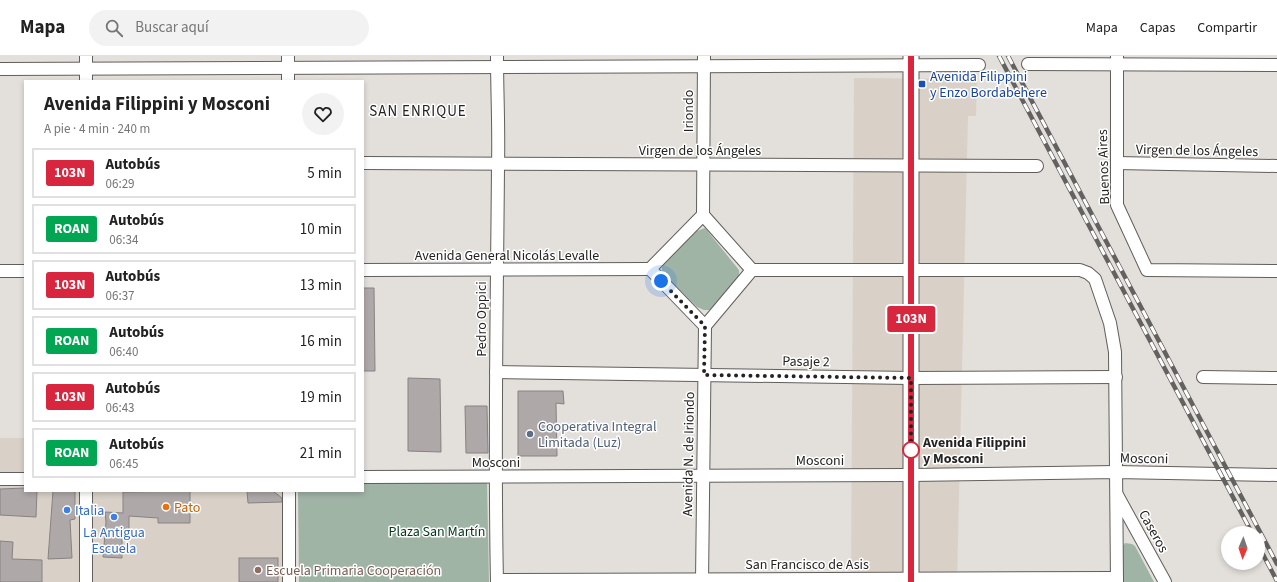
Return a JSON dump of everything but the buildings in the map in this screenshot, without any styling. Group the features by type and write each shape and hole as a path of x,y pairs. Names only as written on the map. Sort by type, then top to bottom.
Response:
{"main road":[{"path":"911,61 911,580"}],"street":[{"path":"86,56 86,80"},
{"path":"1028,64 1117,60 1277,65"},
{"name":"Buenos Aires","path":"1117,60 1117,205 1147,270 1277,271"},
{"path":"0,69 288,62 497,61 911,61 979,65"},
{"name":"Pedro Oppici","path":"497,61 498,163 495,477 497,581"},
{"name":"Iriondo","path":"703,215 704,61"},
{"path":"288,62 288,80"},
{"name":"Virgen de los Ángeles","path":"364,163 1037,166"},
{"name":"Virgen de los Ángeles","path":"1117,163 1277,166"},
{"path":"752,270 705,326 650,270 703,215 752,270 1080,270 1088,273 1095,279 1100,293 1110,323 1115,352 1117,580"},
{"name":"Avenida General Nicolás Levalle","path":"364,270 650,270"},
{"path":"0,271 24,271"},
{"name":"Avenida N. de Iriondo","path":"702,580 702,476 705,326"},
{"name":"Pasaje 2","path":"496,372 911,378 1116,377"},
{"path":"1203,377 1277,378"},
{"name":"Mosconi","path":"364,477 702,476 1116,472 1277,475"},
{"path":"0,479 24,479"},
{"path":"86,492 86,582"},
{"path":"289,492 289,582"},
{"name":"Caseros","path":"1116,494 1165,582"},
{"name":"San Francisco de Asis","path":"497,581 1117,580"}],"shaded area":[{"path":"854,78 977,79 976,116 968,116 957,582 851,582"},
{"path":"0,438 24,438 24,492 282,492 285,582 0,582"}],"green space":[{"path":"705,228 739,270 739,276 710,310 704,310 697,307 662,275 662,267 666,260 697,231"},
{"name":"Plaza San Martín","path":"487,479 489,582 299,582 298,492 364,492 364,481"},
{"path":"1125,543 1135,546 1154,582 1122,582 1122,547"}],"railway":[{"path":"999,56 1248,526"},
{"path":"1008,56 1277,564"},
{"path":"1265,558 1277,581"}],"bus line":[{"name":"103N","path":"911,56 911,582"}],"place":[{"name":"Avenida Filippini y Enzo Bordabehere","path":"922,84"},
{"name":"Cooperativa Integral Limitada (Luz)","path":"530,434"},
{"name":"Avenida Filippini y Mosconi","path":"911,450"},
{"name":"Pato","path":"166,507"},
{"name":"Italia","path":"67,510"},
{"name":"La Antigua Escuela","path":"114,517"},
{"name":"Escuela Primaria Cooperación","path":"258,570"}],"district":[{"name":"SAN ENRIQUE","path":"418,111"}],"route":[{"path":"661,281 705,326 704,375 911,378 911,450"}]}
